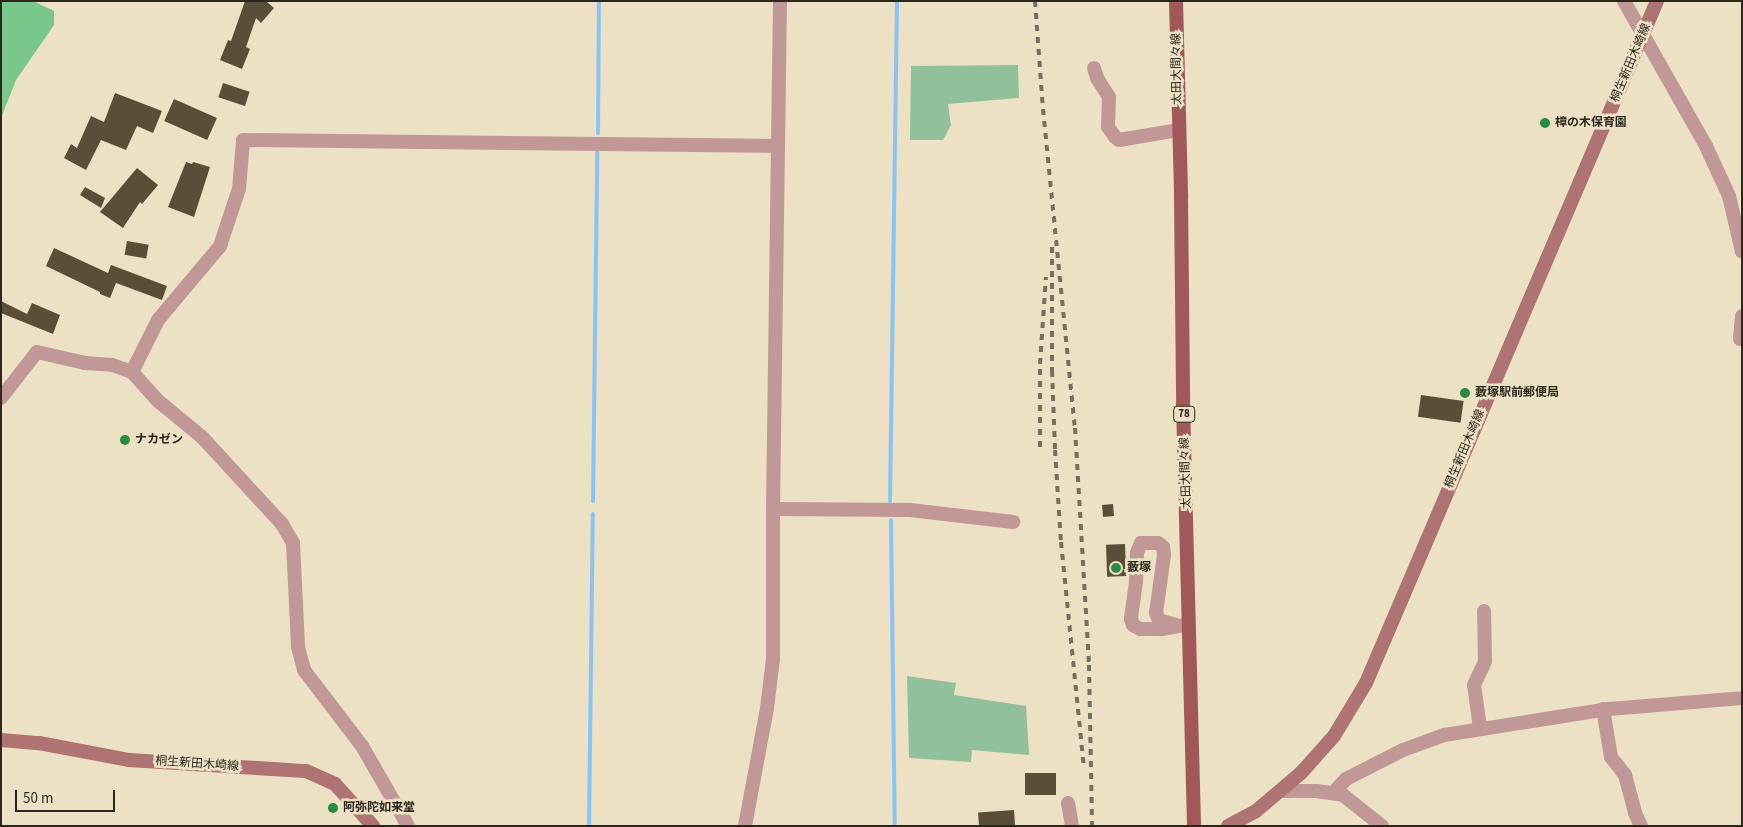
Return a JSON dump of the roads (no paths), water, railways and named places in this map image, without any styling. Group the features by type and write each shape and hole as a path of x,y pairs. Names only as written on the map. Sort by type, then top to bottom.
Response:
{"main road":[{"name":"太田大間々線","path":"1176,1 1179,130 1182,624 1194,826"},
{"name":"桐生新田木崎線","path":"1228,826 1256,811 1283,791 1334,736 1366,683 1657,1"},
{"name":"桐生新田木崎線","path":"1,740 39,743 129,760 306,772 335,784 373,826"}],"street":[{"path":"745,826 767,708 773,659 773,509 780,1"},
{"path":"1624,1 1642,36 1706,146 1730,196 1742,252"},
{"path":"1094,68 1097,78 1109,97 1108,127 1119,140 1179,130"},
{"path":"132,372 158,320 220,246 239,189 243,140 778,146"},
{"path":"1740,339 1742,316"},
{"path":"1,398 37,352 86,364 112,365 132,372 156,400 202,436 282,524 293,543 298,647 304,670 362,746 408,826"},
{"path":"773,509 910,510 1013,522"},
{"path":"1158,543 1163,547 1164,555 1157,617 1164,623 1182,624 1163,629 1140,629 1132,622 1137,553 1142,544 1158,543"},
{"path":"1480,728 1474,685 1485,661 1484,611"},
{"path":"1333,793 1346,779 1429,739 1480,728 1603,709 1742,698"},
{"path":"1603,709 1611,756 1625,775 1635,813 1641,826"},
{"path":"1283,791 1333,793 1348,799 1382,826"},
{"path":"1068,803 1072,826"}],"waterway":[{"path":"598,133 599,1"},
{"path":"890,501 897,1"},
{"path":"593,501 597,152"},
{"path":"589,826 593,514"},
{"path":"891,520 895,826"}],"railway":[{"path":"1035,1 1043,109 1075,428 1089,665 1092,826"},
{"path":"1052,247 1052,371 1055,450 1061,542 1084,768"},
{"path":"1040,447 1040,364 1046,277"}],"place":[{"name":"樟の木保育園","path":"1545,123"},
{"name":"藪塚駅前郵便局","path":"1465,393"},
{"name":"ナカゼン","path":"125,440"},
{"name":"藪塚","path":"1116,568"},
{"name":"阿弥陀如来堂","path":"333,808"}]}
